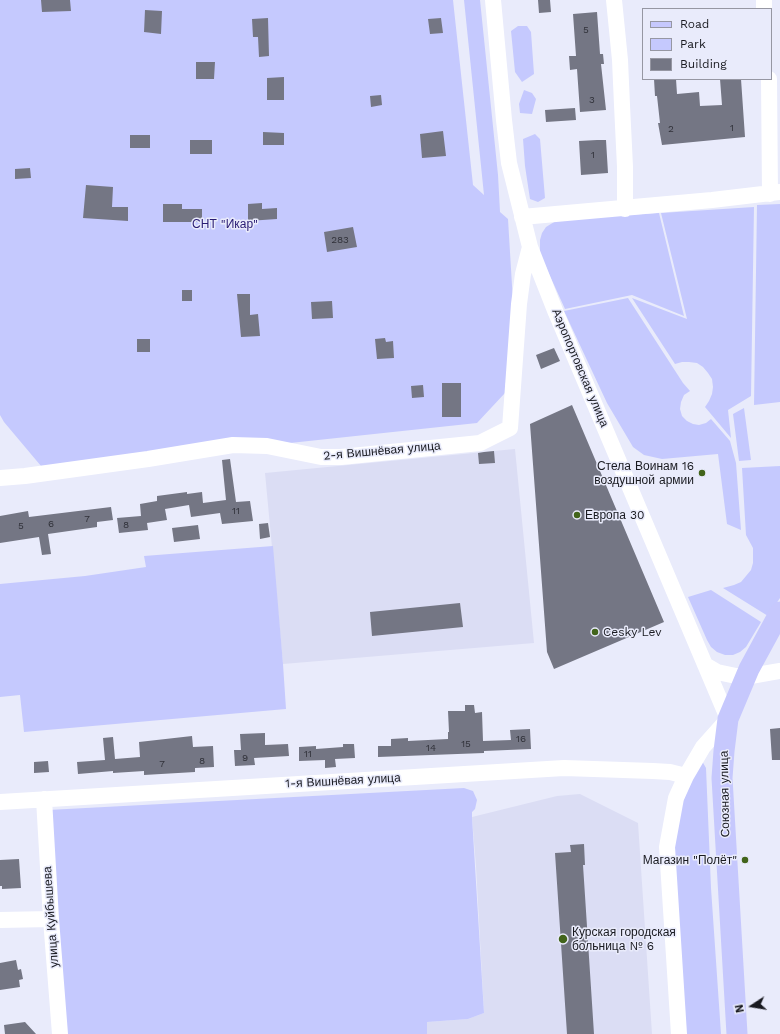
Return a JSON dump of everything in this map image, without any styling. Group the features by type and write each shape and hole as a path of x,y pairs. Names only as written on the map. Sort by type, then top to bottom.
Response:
{"main road":[{"name":"Союзная улица","path":"737,1034 722,778 724,751 728,719 745,677 780,612"}],"street":[{"name":"Аэропортовская улица","path":"493,0 509,162 530,247 556,313 728,719"},
{"path":"614,0 620,60 625,167 625,209"},
{"path":"522,217 625,209 775,193 769,80"},
{"name":"2-я Вишнёвая улица","path":"0,478 148,459 233,445 267,446 321,457 341,457 480,442 510,428 519,304 523,274 530,247"},
{"path":"705,665 717,672 745,677 780,671"},
{"path":"679,1034 667,847 676,798 686,776 704,747 728,719"},
{"name":"1-я Вишнёвая улица","path":"0,802 564,768 664,771 686,776"},
{"name":"улица Куйбышева","path":"44,799 60,1034"},
{"path":"0,920 51,919"}],"shaded area":[{"path":"515,449 534,643 283,664 265,473"},
{"name":"Курская городская больница № 6","path":"580,794 638,823 652,1034 427,1034 426,1022 468,1019 484,1013 472,817 557,796"}],"green space":[{"name":"СНТ \"Икар\"","path":"0,0 453,0 473,185 484,195 464,0 480,0 498,175 500,212 508,219 513,302 505,393 477,423 262,446 41,466 4,422 0,415"},
{"path":"518,26 527,26 531,32 534,74 522,82 515,72 511,31"},
{"path":"524,90 532,93 536,99 532,114 520,113 519,104"},
{"path":"535,134 540,139 545,198 538,202 530,199 523,139"},
{"path":"780,204 780,402 754,405 757,205"},
{"path":"754,207 751,396 728,410 731,438 705,407 712,394 713,387 712,379 708,373 697,363 682,362 675,364 632,298 687,319 661,213"},
{"path":"659,213 684,316 632,295 565,309 540,254 540,240 546,227 559,219"},
{"path":"628,298 683,383 690,391 684,395 681,402 680,409 682,416 687,421 699,425 706,423 711,419 730,441 736,463 741,530 727,524 718,454 662,459 644,455 633,447 607,403 564,311"},
{"path":"744,408 751,460 739,461 733,414"},
{"path":"780,466 780,598 768,616 723,588 741,582 751,570 753,563 753,548 746,535 742,468"},
{"path":"273,546 286,709 24,732 20,695 0,697 0,584 85,576 146,567 144,556"},
{"path":"711,590 761,622 746,647 733,655 725,655 717,652 711,647 688,597"},
{"path":"702,761 706,768 711,888 721,1034 685,1034 672,839 676,818 699,763"},
{"path":"464,788 473,791 477,800 475,809 472,812 472,817 484,1013 468,1019 427,1022 427,1034 65,1034 48,810"}],"building":[{"path":"41,0 70,0 71,11 42,12"},
{"path":"538,0 550,0 551,12 539,13"},
{"path":"145,10 162,11 161,34 144,32"},
{"path":"597,12 600,54 603,54 604,64 601,64 606,110 580,112 577,69 570,70 569,56 576,56 573,14"},
{"path":"268,18 269,56 259,57 258,37 253,37 252,19"},
{"path":"441,18 443,33 430,34 428,19"},
{"path":"196,62 215,62 214,79 196,79"},
{"path":"284,77 284,100 267,100 267,78"},
{"path":"654,80 676,80 677,94 699,92 700,106 722,105 720,80 741,80 745,137 662,145 658,123 660,123 657,96 655,96"},
{"path":"381,95 382,105 371,107 370,96"},
{"path":"575,108 576,120 546,122 545,110"},
{"path":"443,131 446,156 422,158 420,134"},
{"path":"263,132 284,133 284,145 263,145"},
{"path":"130,135 150,135 150,148 130,148"},
{"path":"190,140 212,140 212,154 190,154"},
{"path":"606,140 608,173 581,175 579,141"},
{"path":"30,168 31,178 15,179 15,169"},
{"path":"86,185 113,187 112,207 128,207 128,221 83,218"},
{"path":"262,203 262,209 277,208 277,219 248,221 248,204"},
{"path":"163,204 182,204 182,209 202,209 202,222 163,222"},
{"path":"353,227 357,247 327,252 324,232"},
{"path":"182,290 192,290 192,301 182,301"},
{"path":"237,294 250,294 250,315 258,314 260,336 241,337"},
{"path":"332,301 333,318 312,319 311,302"},
{"path":"385,338 386,342 393,341 394,358 377,359 375,339"},
{"path":"137,339 150,339 150,352 137,352"},
{"path":"554,348 560,361 541,369 536,355"},
{"path":"442,383 461,383 461,417 442,417"},
{"path":"423,385 424,397 412,398 411,386"},
{"name":"Европа 30","path":"572,405 664,622 554,669 547,652 530,424"},
{"path":"494,451 495,463 479,464 478,453"},
{"path":"230,459 236,502 250,501 253,521 222,524 220,513 191,517 189,505 165,509 167,520 147,523 148,530 119,533 117,518 141,516 140,504 157,501 157,496 187,492 187,494 202,492 203,503 226,500 222,460"},
{"path":"111,507 113,520 97,522 97,527 48,534 51,554 42,555 39,537 0,543 0,516 28,511 29,517"},
{"path":"268,523 270,537 260,539 259,524"},
{"path":"198,525 200,539 174,542 172,528"},
{"path":"460,603 463,627 372,636 370,612"},
{"path":"465,705 474,705 475,713 482,712 483,741 511,740 510,730 530,729 531,749 484,751 484,753 378,757 378,746 391,746 391,739 408,738 408,741 448,739 448,711 465,711"},
{"path":"780,728 780,760 772,760 770,729"},
{"path":"265,733 265,745 288,744 289,756 254,758 255,765 235,766 234,750 241,750 240,734"},
{"path":"192,736 193,747 213,746 214,767 195,768 195,772 144,775 144,771 113,773 113,771 78,774 77,762 105,760 103,738 113,737 115,759 140,757 139,742"},
{"path":"343,744 354,744 355,758 335,759 336,767 325,768 325,760 299,761 299,747 316,746 316,749 343,747"},
{"path":"48,761 49,772 34,773 34,762"},
{"path":"584,844 585,865 583,865 594,1034 567,1034 555,853 571,852 570,845"},
{"path":"19,859 21,888 2,889 2,886 0,886 0,860"},
{"path":"16,960 18,970 21,969 23,979 19,980 20,987 0,990 0,963"},
{"path":"25,1022 36,1034 5,1034 4,1025"}],"place":[{"name":"Стела Воинам 16 воздушной армии","path":"702,473"},
{"name":"Европа 30","path":"577,515"},
{"name":"Cesky Lev","path":"595,632"},
{"name":"Магазин \"Полёт\"","path":"745,860"},
{"name":"Курская городская больница № 6","path":"563,939"}]}
